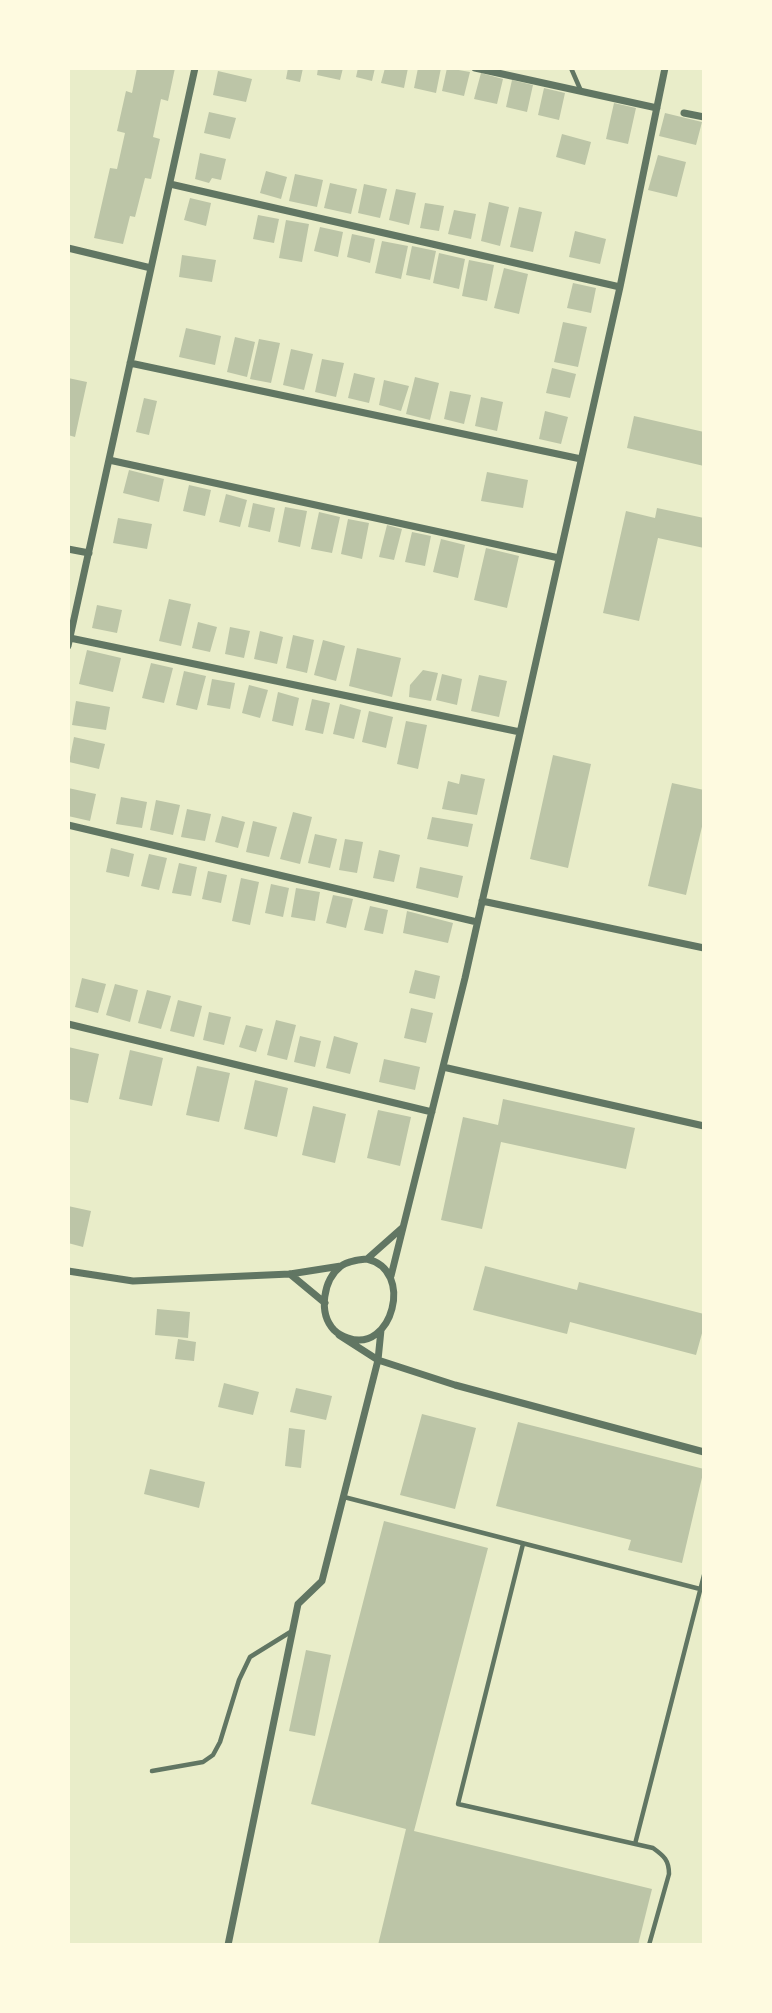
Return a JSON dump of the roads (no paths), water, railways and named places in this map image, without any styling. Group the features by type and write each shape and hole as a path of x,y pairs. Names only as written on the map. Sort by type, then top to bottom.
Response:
{"street":[{"path":"195,68 69,642 520,732"},
{"path":"475,68 657,108"},
{"path":"228,1945 298,1604 322,1581 378,1360 381,1330 389,1316 394,1294 391,1276 482,901 620,287 665,68"},
{"path":"684,113 704,117"},
{"path":"170,184 620,287"},
{"path":"68,248 151,268"},
{"path":"130,363 581,459"},
{"path":"109,460 559,558"},
{"path":"68,549 89,553"},
{"path":"68,825 477,922"},
{"path":"482,901 704,948"},
{"path":"68,1024 432,1112"},
{"path":"443,1067 704,1126"},
{"path":"367,1259 402,1227"},
{"path":"68,1271 133,1281 290,1274 367,1259 385,1267 391,1276"},
{"path":"341,1266 329,1282 325,1303 328,1323 339,1335 378,1360 455,1385 704,1452"},
{"path":"290,1274 325,1303"},
{"path":"339,1335 355,1340 367,1339 381,1330"}],"lane":[{"path":"571,68 581,92"},
{"path":"344,1497 700,1589"},
{"path":"523,1544 458,1804 653,1848 665,1857 669,1864 669,1874 649,1945"},
{"path":"635,1844 704,1576"},
{"path":"152,1771 202,1762 214,1755 239,1680 250,1657 293,1630"}]}
